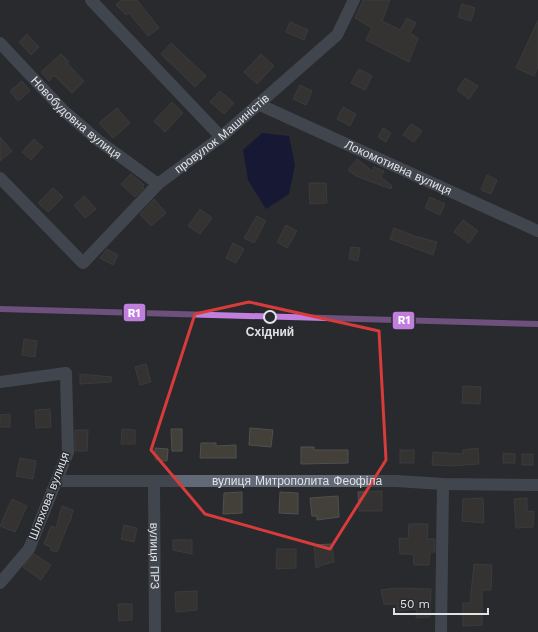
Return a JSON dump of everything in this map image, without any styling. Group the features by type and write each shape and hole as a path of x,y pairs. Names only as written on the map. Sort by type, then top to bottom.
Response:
{"street":[{"path":"91,0 221,137"},
{"name":"провулок Машиністів","path":"0,178 83,263 158,184 221,137 336,35 354,0"},
{"name":"Новобудовна вулиця","path":"0,43 64,112 99,141 158,184"},
{"name":"Локомотивна вулиця","path":"258,104 538,231"},
{"name":"Шляхова вулиця","path":"0,382 66,373 68,452 29,549 0,583"},
{"name":"вулиця Митрополита Феофіла","path":"57,481 396,481 443,484 538,485"},
{"name":"вулиця ПРЗ","path":"154,481 155,632"},
{"path":"441,632 443,484"}],"highlighted area":[{"path":"249,302 379,331 386,460 330,549 205,514 151,450 195,314"}],"shaded area":[{"path":"262,133 289,136 295,165 289,194 266,209 248,180 243,150"}],"building":[{"path":"121,0 137,0 159,28 148,36 129,13 126,15 116,5"},
{"path":"363,0 390,0 382,21 400,30 407,18 416,23 410,33 418,38 409,62 366,40 372,28 355,18"},
{"path":"462,4 475,8 471,21 458,17"},
{"path":"538,20 538,66 534,76 516,68"},
{"path":"290,22 308,30 304,40 286,32"},
{"path":"27,34 39,47 31,55 19,42"},
{"path":"171,43 206,76 195,87 161,54"},
{"path":"61,54 69,62 67,63 84,81 72,93 54,75 49,81 41,72"},
{"path":"261,54 274,66 257,84 244,72"},
{"path":"359,69 372,76 365,90 351,83"},
{"path":"465,78 478,86 469,99 457,90"},
{"path":"22,81 30,91 18,101 10,91"},
{"path":"300,85 312,91 306,105 293,99"},
{"path":"220,91 234,103 224,114 210,102"},
{"path":"172,102 183,113 165,132 154,121"},
{"path":"343,107 356,114 350,126 337,119"},
{"path":"117,108 130,123 113,138 99,123"},
{"path":"411,124 422,131 414,142 403,135"},
{"path":"383,128 391,133 386,142 378,137"},
{"path":"0,137 12,151 0,161"},
{"path":"34,139 43,147 31,160 22,152"},
{"path":"357,159 372,171 374,167 384,171 381,177 392,186 391,189 356,176 348,170"},
{"path":"131,174 144,185 142,187 144,188 135,197 121,184"},
{"path":"487,175 497,180 491,194 481,190"},
{"path":"309,183 326,183 327,203 310,204"},
{"path":"53,188 63,197 48,212 38,203"},
{"path":"84,196 96,209 85,218 74,205"},
{"path":"430,197 445,204 440,215 425,208"},
{"path":"154,199 166,213 151,226 140,214"},
{"path":"200,209 212,218 200,234 188,226"},
{"path":"257,216 266,221 254,243 244,238"},
{"path":"463,220 478,231 469,243 454,232"},
{"path":"286,225 297,231 287,248 277,242"},
{"path":"394,228 414,236 437,242 433,255 390,239"},
{"path":"233,243 244,249 236,263 226,258"},
{"path":"351,247 360,248 358,261 349,259"},
{"path":"107,249 118,255 113,265 100,258"},
{"path":"24,339 37,341 35,357 22,355"},
{"path":"146,364 151,382 140,385 135,367"},
{"path":"80,374 112,377 111,382 80,384"},
{"path":"463,386 481,387 480,404 462,403"},
{"path":"50,409 51,427 36,428 35,410"},
{"path":"10,414 10,427 0,427 0,415"},
{"path":"250,428 273,430 271,447 249,445"},
{"path":"122,429 135,430 135,444 121,444"},
{"path":"171,429 182,429 182,451 172,451"},
{"path":"75,430 88,430 87,451 75,451"},
{"path":"201,443 216,443 216,446 236,445 236,458 200,458"},
{"path":"301,447 314,447 314,450 348,450 348,463 301,464"},
{"path":"155,448 168,449 167,461 155,460"},
{"path":"478,448 479,464 450,466 432,465 433,452 463,454 463,450"},
{"path":"400,450 414,450 414,463 400,463"},
{"path":"503,453 515,454 515,463 503,463"},
{"path":"522,454 533,454 533,465 522,465"},
{"path":"20,458 36,461 33,479 16,476"},
{"path":"382,491 382,511 359,511 358,492"},
{"path":"242,492 242,513 223,514 224,493"},
{"path":"280,492 298,493 298,514 279,513"},
{"path":"338,496 339,517 317,520 317,516 312,516 310,498"},
{"path":"483,498 484,523 462,521 463,499"},
{"path":"527,498 527,512 534,511 533,527 516,528 514,499"},
{"path":"12,499 27,506 15,532 0,526"},
{"path":"62,506 73,510 70,522 57,552 50,550 51,547 44,544 51,526 56,528"},
{"path":"409,524 428,524 427,539 435,539 435,552 430,552 429,565 414,565 413,554 400,554 399,538 408,539"},
{"path":"124,525 137,528 134,542 121,539"},
{"path":"173,540 192,540 192,554 173,550"},
{"path":"332,544 334,562 316,568 314,545"},
{"path":"277,549 296,549 296,568 276,569"},
{"path":"34,554 51,565 41,580 23,567"},
{"path":"474,564 492,565 491,590 482,590 482,625 463,626 463,603 470,603"},
{"path":"396,588 431,589 430,617 416,618 417,609 397,611 397,604 384,604 381,590"},
{"path":"197,591 197,610 176,612 175,592"},
{"path":"118,604 132,604 132,620 119,621"}],"transit line":[{"name":"R1","path":"0,309 538,324"}],"place":[{"name":"Східний","path":"270,317"}]}
